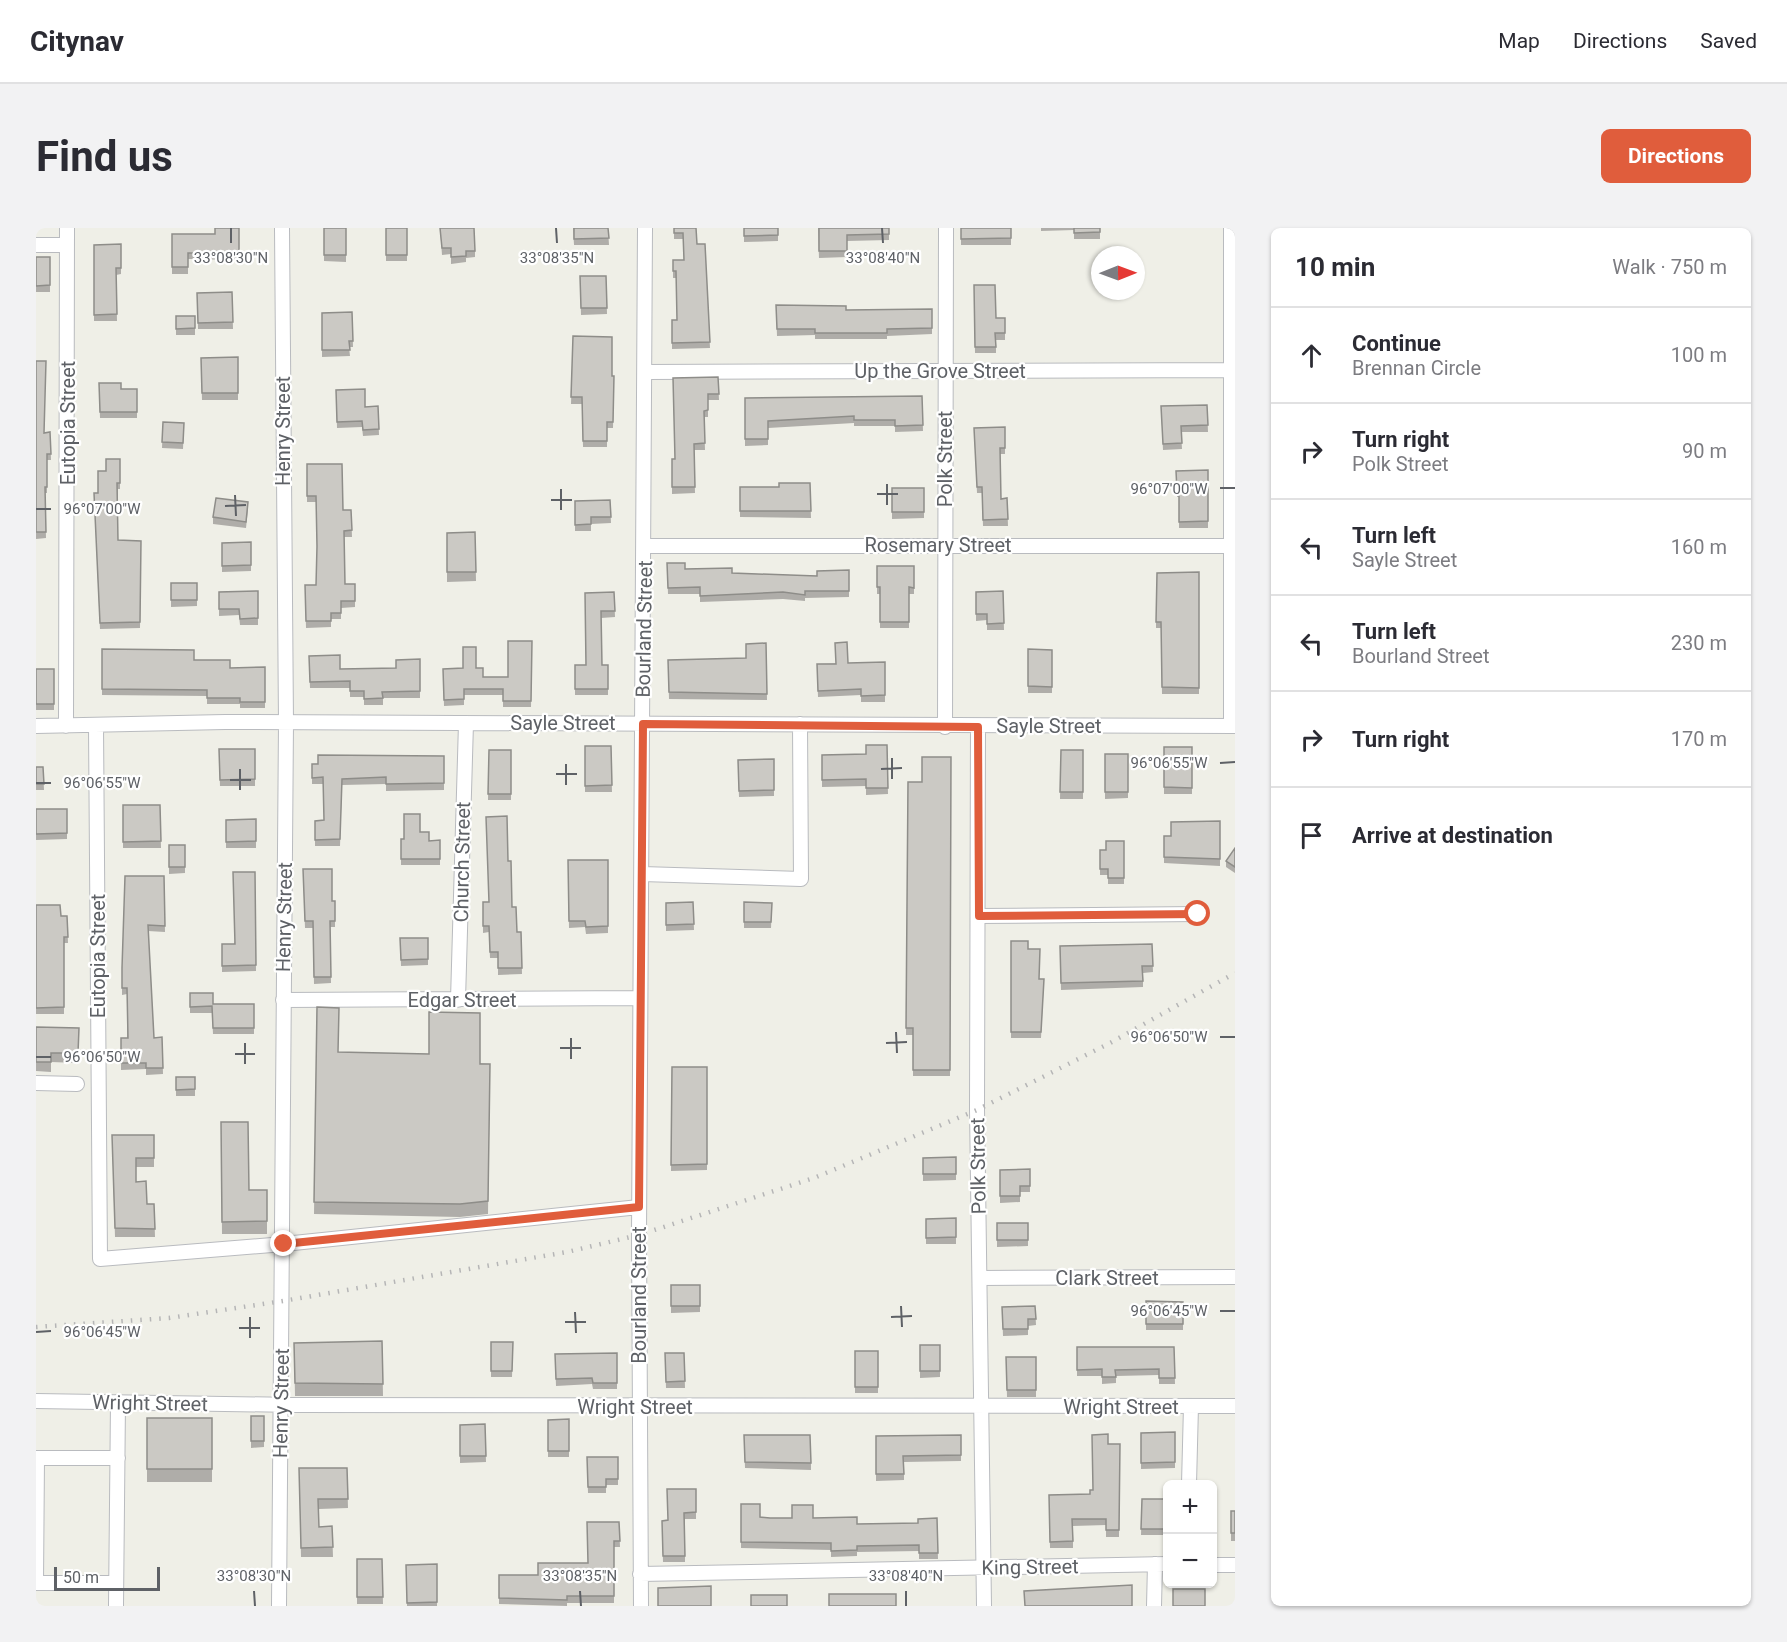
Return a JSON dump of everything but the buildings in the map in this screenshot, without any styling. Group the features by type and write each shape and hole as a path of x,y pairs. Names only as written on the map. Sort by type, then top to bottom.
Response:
{"street":[{"name":"Eutopia Street","path":"66,726 67,228"},
{"name":"Henry Street","path":"279,1606 284,1244 283,1000 286,723 282,228"},
{"name":"Bourland Street","path":"640,1606 638,1407 645,546 645,228"},
{"name":"Polk Street","path":"945,727 946,228"},
{"path":"1231,228 1233,726"},
{"path":"36,245 67,245"},
{"name":"Up the Grove Street","path":"646,372 1233,370"},
{"name":"Rosemary Street","path":"645,546 945,544 1231,546"},
{"name":"Sayle Street","path":"36,726 286,723 800,724 945,727 1233,726"},
{"name":"Church Street","path":"458,1000 466,723"},
{"path":"642,874 801,879 800,724"},
{"name":"Eutopia Street","path":"96,726 100,1259 284,1244"},
{"name":"Polk Street","path":"978,727 977,1110 984,1606"},
{"path":"979,916 1198,914"},
{"name":"Edgar Street","path":"283,1000 640,998"},
{"path":"36,1083 77,1084"},
{"path":"284,1244 639,1207"},
{"name":"Clark Street","path":"980,1278 1235,1277"},
{"name":"Wright Street","path":"36,1401 638,1407 1235,1406"},
{"path":"116,1606 118,1402"},
{"path":"1190,1480 1191,1406"},
{"path":"116,1583 36,1583 37,1458 118,1458"},
{"path":"1154,1606 1161,1564"},
{"name":"King Street","path":"640,1574 1161,1564"},
{"path":"1217,1564 1235,1565"}],"railway":[{"path":"36,1327 169,1318 283,1301 567,1252 639,1235 814,1178 977,1110 1110,1043 1235,973"}],"route":[{"path":"284,1244 639,1207 643,724 978,727 979,916 1198,914"}]}
